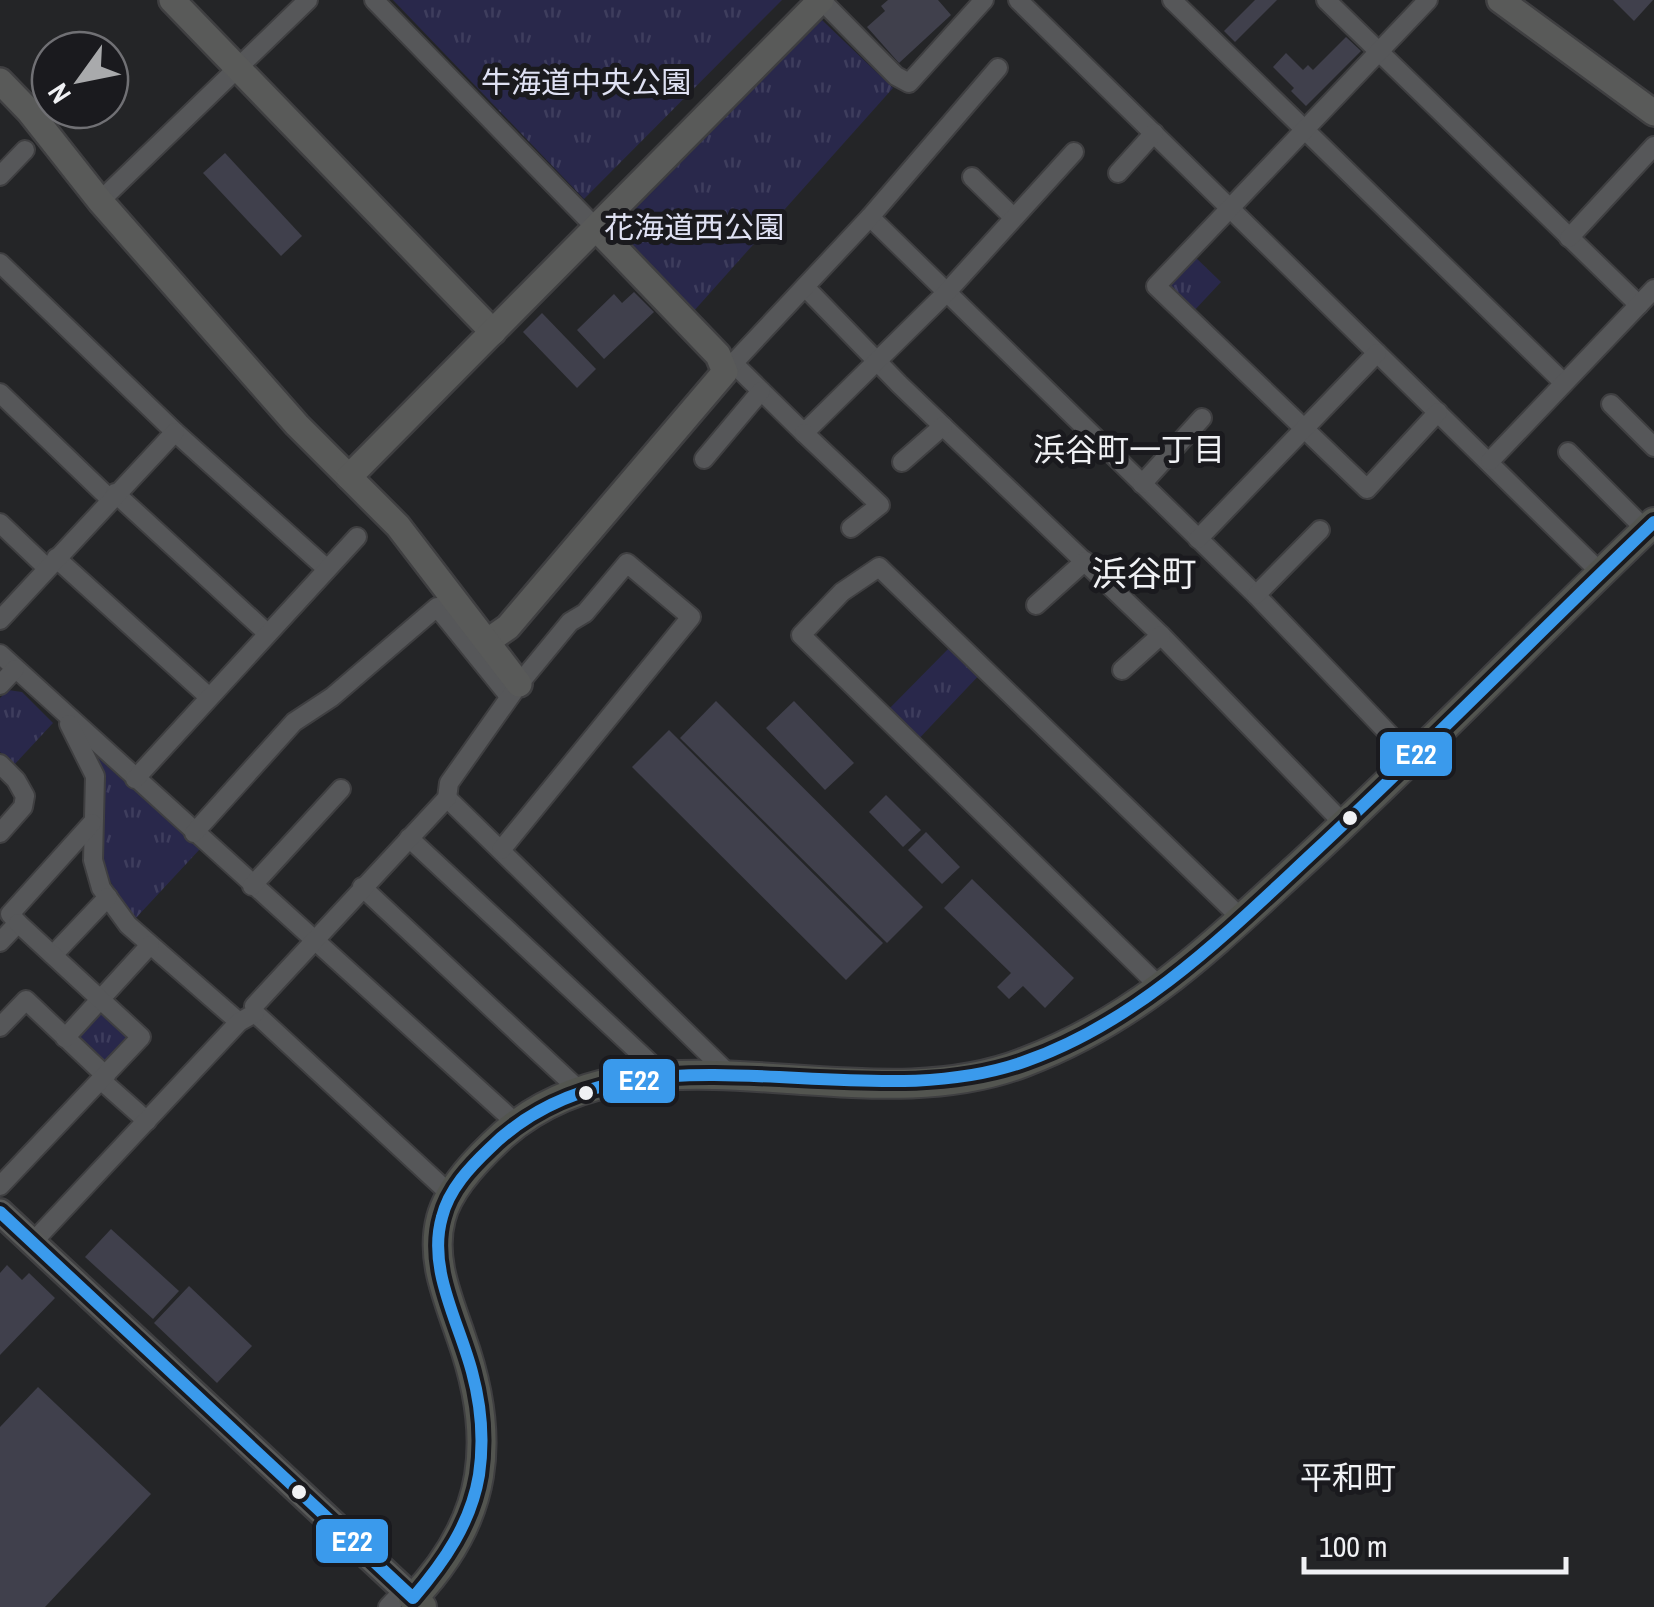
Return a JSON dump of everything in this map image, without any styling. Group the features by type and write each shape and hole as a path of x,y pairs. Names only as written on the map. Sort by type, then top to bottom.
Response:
{"main road":[{"path":"407,1600 440,1570 462,1536 471,1512 482,1416 478,1386 443,1284 437,1248 441,1217 450,1194 498,1140 555,1099 620,1080 662,1074 908,1086 964,1079 1018,1065 1116,1020 1161,988 1344,824 1650,526"}],"street":[{"path":"172,0 493,332"},
{"path":"100,202 308,0"},
{"path":"374,0 728,368 761,391 880,505 851,528"},
{"path":"349,476 821,0 896,76 909,83 984,0"},
{"path":"1018,0 1601,573"},
{"path":"1172,0 1564,382"},
{"path":"1326,0 1640,305"},
{"path":"1428,0 1156,286 1367,489 1438,412"},
{"path":"1500,0 1654,113"},
{"path":"488,642 508,627 728,368 870,217 998,68"},
{"path":"0,81 29,111 100,202 297,425 398,526 488,642 514,690"},
{"path":"1118,173 1154,134"},
{"path":"1569,238 1654,146"},
{"path":"0,176 25,150"},
{"path":"804,433 946,293 1074,152"},
{"path":"972,177 1013,217"},
{"path":"870,217 1256,595 1412,758"},
{"path":"0,263 174,432 327,569"},
{"path":"805,287 1161,635 1344,824"},
{"path":"1490,461 1654,289"},
{"path":"1198,539 1376,353"},
{"path":"704,459 761,391"},
{"path":"0,393 267,633"},
{"path":"1611,404 1654,447"},
{"path":"1142,484 1202,418"},
{"path":"902,462 944,426"},
{"path":"0,620 174,432"},
{"path":"1568,452 1650,526"},
{"path":"0,524 209,697"},
{"path":"1256,595 1320,530"},
{"path":"135,779 357,537"},
{"path":"1036,605 1084,560"},
{"path":"32,1243 247,1018 362,887 447,798 449,783 514,690 570,622 585,613 627,563 691,617 501,850"},
{"path":"1161,988 801,635 842,592 879,566 1241,918"},
{"path":"194,833 294,722 332,697 437,607 514,690"},
{"path":"1122,670 1161,635"},
{"path":"0,654 517,1124"},
{"path":"0,685 15,669"},
{"path":"65,715 94,776 93,860 101,888 128,925 247,1018 450,1194"},
{"path":"0,764 25,796 23,806 0,833"},
{"path":"252,886 340,789"},
{"path":"447,798 733,1078"},
{"path":"0,1186 141,1037 10,914 92,823"},
{"path":"409,838 662,1074"},
{"path":"362,887 579,1090"},
{"path":"54,955 108,897"},
{"path":"0,942 18,923"},
{"path":"65,1038 150,945"},
{"path":"0,1027 26,1000 146,1121"},
{"path":"0,1212 407,1600"}],"green space":[{"name":"牛海道中央公園","path":"393,0 782,0 584,199"},
{"name":"花海道西公園","path":"822,20 893,88 693,312 615,229"},
{"path":"1193,255 1221,282 1191,314 1162,287"},
{"path":"956,641 985,669 912,746 882,716"},
{"path":"8,690 22,692 53,723 14,765 0,752 0,698"},
{"path":"88,749 200,849 135,919 120,899 102,859"},
{"path":"101,999 141,1037 106,1076 65,1038"}],"building":[{"path":"888,0 938,0 951,15 899,63 867,27 885,11 881,6"},
{"path":"1255,0 1277,0 1235,42 1224,31"},
{"path":"1613,0 1653,0 1634,21"},
{"path":"1346,37 1361,51 1306,106 1273,67 1286,53 1303,70 1308,65 1313,70"},
{"path":"225,153 302,236 281,256 203,173"},
{"path":"634,292 654,312 604,359 577,330 614,294 622,303"},
{"path":"542,313 596,369 577,388 523,332"},
{"path":"716,701 923,907 887,943 680,738"},
{"path":"794,701 854,763 825,790 766,728"},
{"path":"669,730 883,943 846,980 632,767"},
{"path":"886,795 921,830 903,847 869,812"},
{"path":"926,832 960,867 942,884 908,850"},
{"path":"972,879 1074,978 1045,1008 1023,986 1009,999 997,987 1011,973 944,908"},
{"path":"111,1229 179,1291 153,1319 85,1257"},
{"path":"7,1265 22,1280 29,1273 55,1298 0,1355 0,1273"},
{"path":"189,1286 252,1346 217,1383 154,1323"},
{"path":"38,1387 151,1494 45,1607 0,1607 0,1427"}],"transit line":[{"name":"E22","path":"0,1212 413,1598 455,1541 470,1509 479,1475 478,1397 441,1276 438,1237 445,1207 455,1188 490,1148 547,1107 609,1084 677,1076 890,1081 960,1077 1026,1061 1068,1044 1145,998 1250,912 1654,522"}],"district":[{"name":"浜谷町一丁目","path":"1129,450"},
{"name":"浜谷町","path":"1144,574"},
{"name":"平和町","path":"1348,1478"}]}
